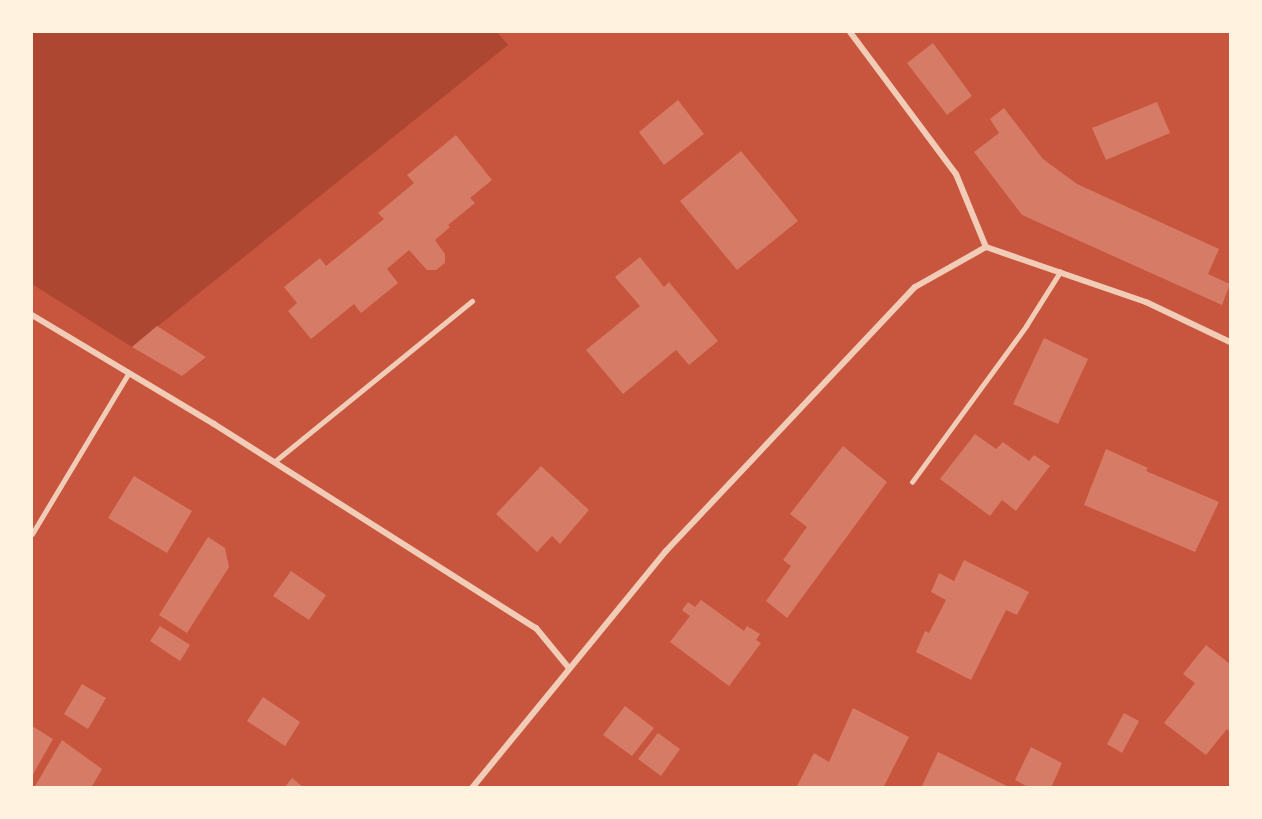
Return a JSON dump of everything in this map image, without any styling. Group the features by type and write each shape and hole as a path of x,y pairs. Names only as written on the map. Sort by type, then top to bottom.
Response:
{"street":[{"path":"850,32 956,174 986,247"},
{"path":"472,788 666,551 915,287 986,247 1146,302 1230,342"},
{"path":"32,315 274,462 536,628 568,668"}],"lane":[{"path":"912,482 1026,326 1060,272"},
{"path":"274,462 472,301"},
{"path":"32,534 129,374"}],"shaded area":[{"path":"32,32 497,32 508,45 132,347 32,284"}],"building":[{"path":"933,43 972,96 947,115 907,63"},
{"path":"678,100 704,134 664,165 639,132"},
{"path":"1157,102 1170,133 1106,160 1092,128"},
{"path":"1004,108 1043,159 1077,184 1219,249 1208,274 1230,284 1222,305 1022,215 974,152 999,133 990,119"},
{"path":"456,135 492,180 470,198 475,203 448,225 450,227 435,240 445,254 445,263 436,270 427,270 409,250 387,269 398,283 361,313 354,304 311,339 288,311 297,303 284,287 320,258 326,266 384,219 378,213 414,183 407,175"},
{"path":"741,151 798,221 737,270 680,201"},
{"path":"640,257 664,287 669,282 718,341 689,365 676,350 623,394 586,350 640,306 615,277"},
{"path":"157,326 206,357 182,376 132,347"},
{"path":"1044,338 1088,359 1058,424 1013,404"},
{"path":"975,434 996,449 1003,442 1029,461 1034,455 1050,466 1016,511 1002,500 990,516 940,479"},
{"path":"843,446 887,482 787,618 766,601 791,566 783,560 807,527 790,514"},
{"path":"1106,449 1148,468 1146,471 1219,502 1195,552 1084,505"},
{"path":"541,466 589,510 560,544 552,536 537,552 496,514"},
{"path":"134,476 192,511 167,553 108,518"},
{"path":"208,537 225,548 229,567 187,633 159,615"},
{"path":"964,560 1029,592 1017,615 1006,610 971,680 916,652 925,631 929,633 946,600 931,592 939,573 954,581"},
{"path":"291,571 326,595 309,620 273,596"},
{"path":"701,600 744,631 747,626 760,634 756,640 761,643 729,686 670,642 690,616 682,610 688,602 695,607"},
{"path":"160,626 190,645 180,661 150,641"},
{"path":"1206,645 1230,664 1230,732 1227,729 1206,755 1164,723 1195,683 1183,674"},
{"path":"82,684 106,698 88,729 64,714"},
{"path":"263,697 300,722 285,746 247,721"},
{"path":"625,706 654,728 632,756 603,735"},
{"path":"853,708 909,737 883,788 796,788 814,753 829,762"},
{"path":"1124,713 1139,721 1122,753 1107,744"},
{"path":"32,726 53,739 32,776"},
{"path":"658,733 680,749 661,776 638,759"},
{"path":"62,740 102,769 91,788 34,788"},
{"path":"1031,747 1062,763 1051,788 1030,788 1015,780"},
{"path":"938,752 1011,788 921,788"},
{"path":"292,778 304,788 284,788"}]}
